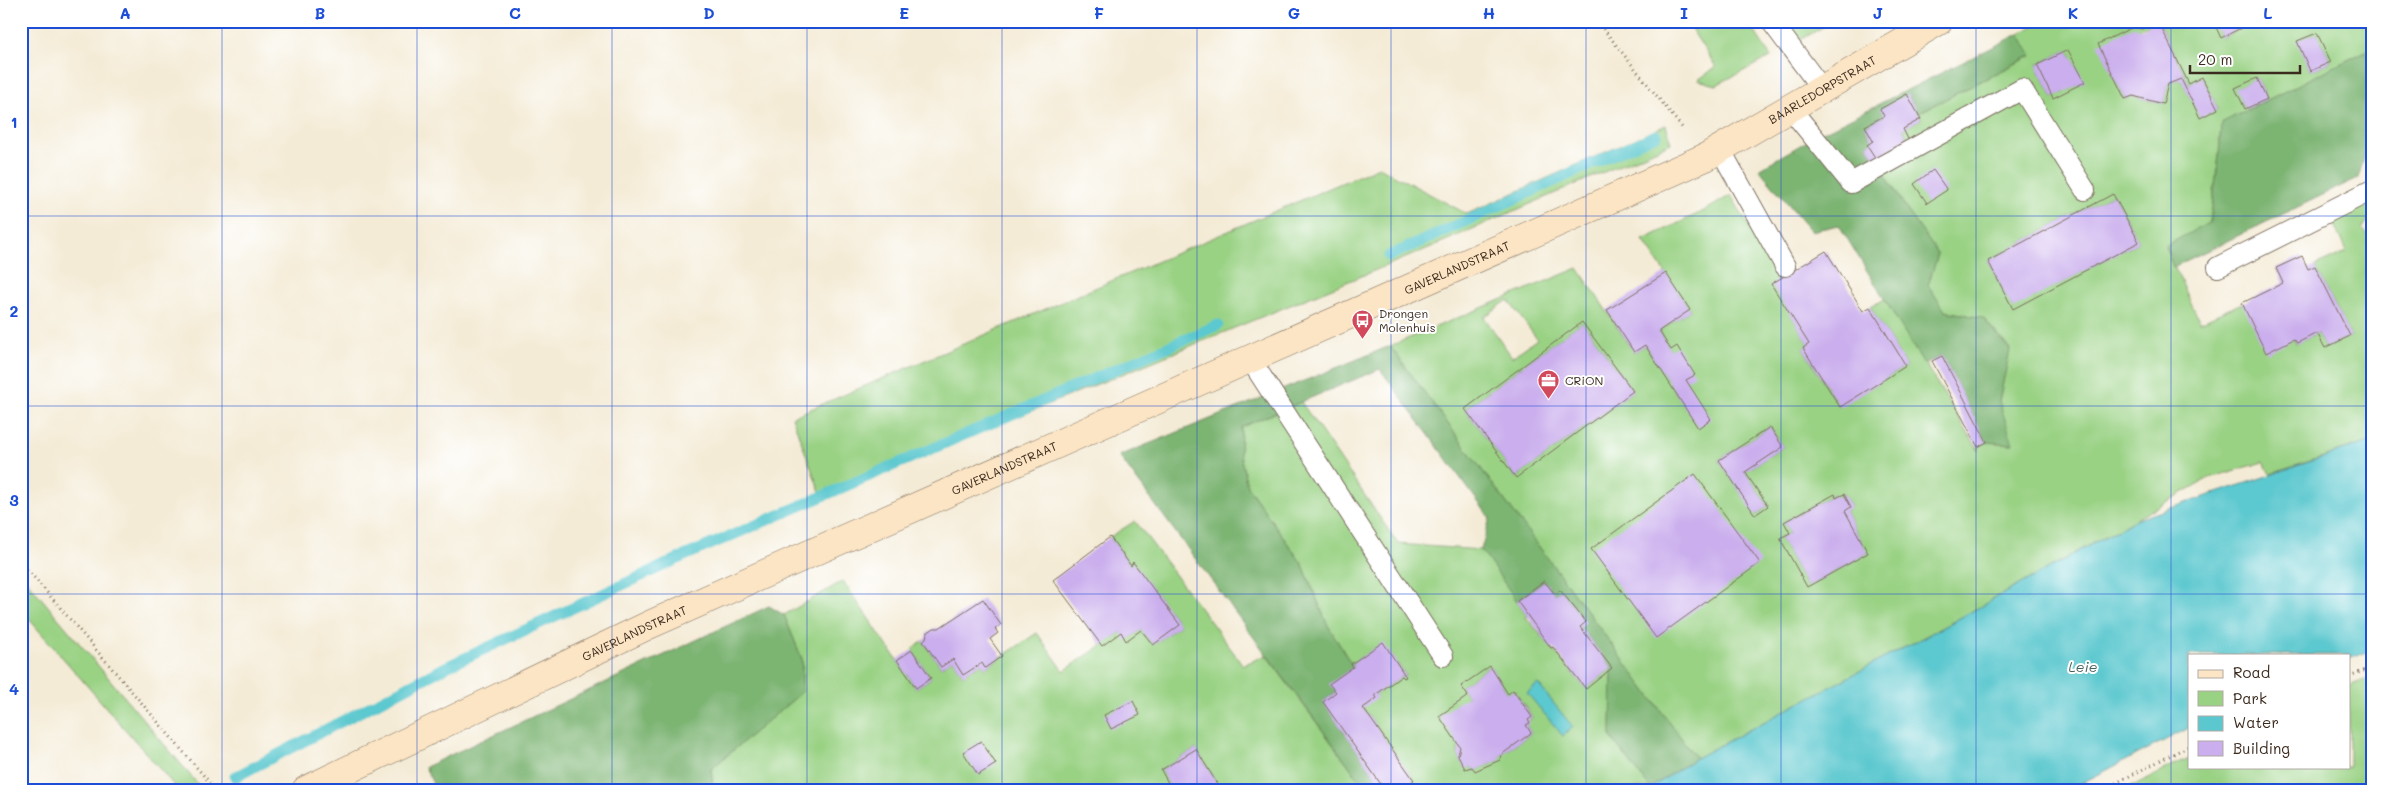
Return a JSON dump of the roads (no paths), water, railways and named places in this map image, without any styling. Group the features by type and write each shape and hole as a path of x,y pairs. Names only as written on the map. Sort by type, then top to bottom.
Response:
{"main road":[{"name":"BAARLEDORPSTRAAT","path":"1713,153 1939,21"},
{"name":"GAVERLANDSTRAAT","path":"306,790 649,625 1713,153"}],"lane":[{"path":"1771,21 1822,89"},
{"path":"1790,108 1851,183 2022,89 2085,190"},
{"path":"1713,153 1785,266"},
{"path":"2218,266 2372,190"},
{"path":"1250,359 1443,656"}],"water":[{"name":"Leie","path":"2372,441 2372,650 2350,659 2350,654 2188,654 2188,729 2068,790 1648,790 1696,758 1958,619 2135,520"},
{"path":"1538,684 1573,727 1563,736 1527,693"}],"waterway":[{"path":"1389,256 1656,135"},
{"path":"235,777 446,667 682,557 1218,325"}],"place":[{"name":"Drongen Molenhuis","path":"1363,339"},
{"name":"CRiON","path":"1549,399"}]}
